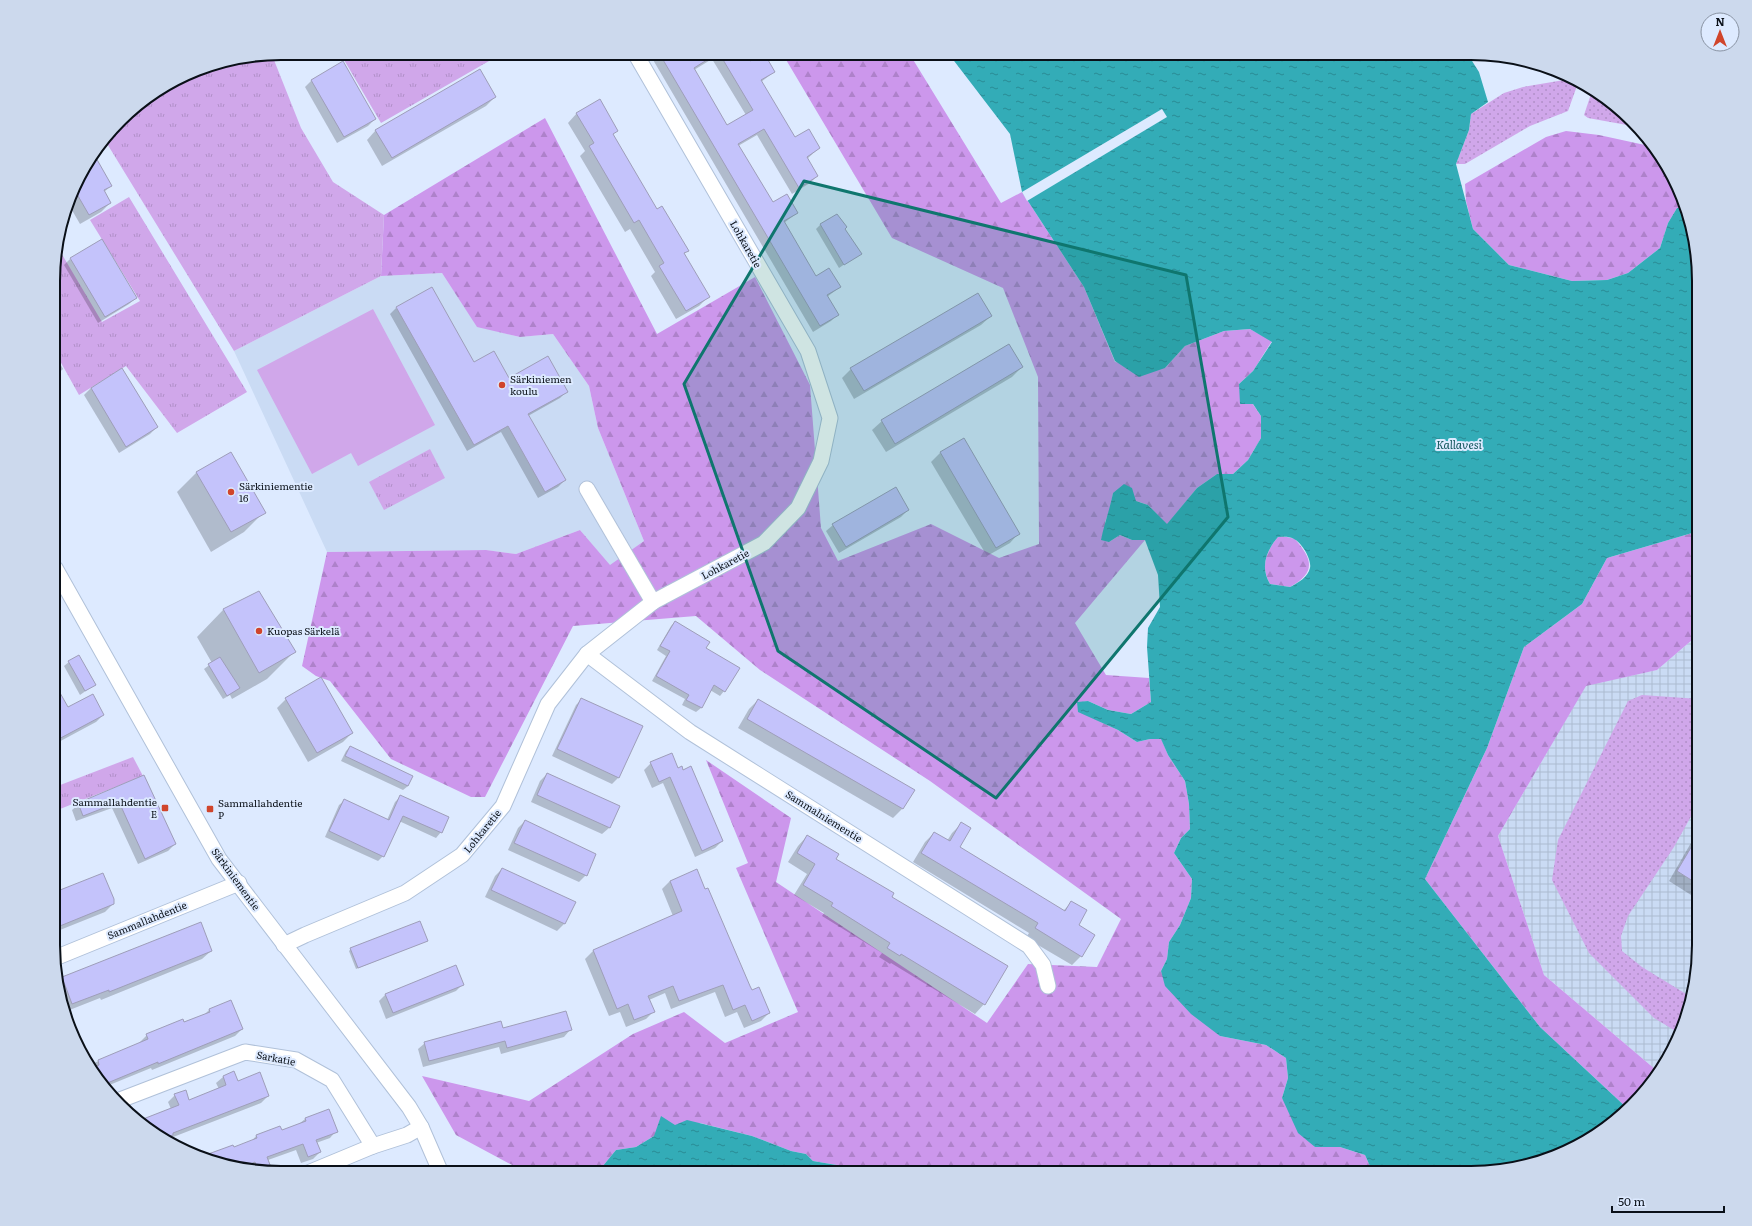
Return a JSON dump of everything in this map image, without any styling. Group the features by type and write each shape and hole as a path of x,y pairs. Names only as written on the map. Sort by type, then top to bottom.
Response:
{"street":[{"name":"Lohkaretie","path":"284,945 405,893 462,855 502,806 548,704 587,654 653,602 764,543 798,508 821,461 830,418 808,351 639,60"},
{"path":"587,489 653,602"},
{"name":"Särkiniementie","path":"60,577 219,859 239,883 284,945 408,1107 421,1127 438,1166"},
{"name":"Sammalniementie","path":"587,654 690,732 1029,946 1043,965 1048,986"},
{"name":"Sammallahdentie","path":"60,956 239,883"},
{"name":"Sarkatie","path":"123,1099 245,1052 296,1060 332,1080 373,1146"},
{"path":"323,1166 373,1146 407,1135 421,1127"}],"highlighted area":[{"path":"804,181 1186,275 1228,517 996,798 778,651 684,384"}],"shaded area":[{"path":"442,273 477,326 519,337 553,334 589,386 598,428 644,541 610,566 580,530 516,554 485,550 327,552 234,351 381,276"},
{"path":"1692,640 1692,959 1688,988 1680,1016 1669,1043 1654,1069 1544,975 1498,836 1586,685 1657,670"}],"green space":[{"path":"274,60 301,128 333,182 384,215 381,276 234,351 108,145 115,135 135,115 158,97 183,83 210,72 238,64"},
{"path":"344,60 491,60 381,123"},
{"path":"786,60 913,60 1001,203 1022,192 1084,287 1115,362 1165,368 1185,346 1224,331 1250,329 1272,341 1253,371 1239,384 1261,416 1261,438 1248,460 1233,474 1217,474 1197,488 1167,525 1148,505 1113,493 1110,509 1105,522 1109,542 1120,535 1132,540 1145,540 1075,623 1106,675 1149,678 1151,702 1131,714 1108,710 1088,701 1077,703 1101,722 1118,730 1137,742 1161,738 1168,755 1185,781 1189,804 1190,829 1181,838 1174,853 1192,879 1191,898 1180,925 1169,942 1167,959 1161,971 1220,1036 1266,1045 1286,1058 1288,1078 1282,1098 1315,1147 1340,1147 1365,1155 1370,1166 843,1166 813,1161 806,1154 791,1151 752,1136 700,1123 654,1136 636,1147 616,1150 603,1166 514,1166 456,1135 422,1076 529,1101 633,1034 684,1012 725,1043 798,1012 736,868 748,863 706,760 791,818 776,882 987,1023 1028,964 1097,967 1121,919 930,781 760,670 696,616 573,626 485,797 471,797 391,759 330,681 316,676 302,666 327,552 486,550 516,554 580,530 610,565 644,541 598,428 589,386 553,334 520,337 477,327 442,273 381,276 384,215 545,118 657,334 755,277 810,385 821,528 838,561 931,524 999,558 1039,544 1038,377 1003,288 892,238"},
{"path":"1563,80 1576,87 1568,111 1530,126 1465,164 1456,164 1469,130 1471,114 1504,93 1523,87"},
{"path":"1591,95 1617,115 1627,125 1588,118 1584,115"},
{"path":"1566,131 1599,135 1644,145 1655,158 1669,183 1679,208 1677,208 1668,223 1660,248 1628,273 1607,280 1572,281 1509,265 1473,229 1466,201 1465,184 1546,137"},
{"path":"129,197 247,392 177,433 126,366 79,395 60,361 60,267 62,254 102,322 140,301 90,220"},
{"path":"373,309 435,425 358,466 351,453 312,474 257,370"},
{"path":"430,449 445,478 384,510 369,482"},
{"path":"1692,533 1692,640 1657,670 1586,686 1498,836 1544,975 1654,1069 1637,1091 1623,1105 1540,1027 1425,879 1487,748 1524,647 1582,604 1607,558"},
{"path":"1278,537 1295,539 1301,546 1308,559 1308,571 1290,587 1270,584 1265,571 1266,559 1270,548"},
{"path":"1642,695 1692,699 1692,815 1674,847 1628,916 1621,936 1622,951 1642,967 1686,994 1674,1030 1654,1018 1589,953 1552,880 1558,840 1628,701"},
{"path":"133,757 143,776 60,809 60,785"}],"water":[{"name":"Kallavesi","path":"953,60 1471,60 1479,72 1488,102 1471,114 1469,130 1456,164 1473,229 1509,265 1572,281 1607,280 1628,273 1660,248 1668,223 1677,208 1679,208 1688,238 1692,267 1692,533 1607,558 1582,604 1524,647 1487,748 1425,879 1540,1027 1623,1105 1594,1129 1555,1149 1514,1162 1485,1166 1370,1166 1365,1155 1340,1147 1315,1147 1298,1133 1282,1098 1288,1078 1286,1058 1266,1045 1220,1036 1191,1014 1165,986 1161,971 1167,959 1169,942 1180,925 1191,898 1192,879 1174,853 1181,838 1190,829 1189,804 1185,781 1168,755 1161,739 1150,739 1137,742 1118,730 1078,712 1077,702 1088,701 1108,710 1131,714 1151,702 1147,647 1148,628 1160,607 1158,575 1145,540 1132,540 1120,535 1109,542 1101,540 1113,493 1124,484 1132,488 1136,501 1148,505 1167,524 1197,488 1217,474 1233,474 1248,460 1261,438 1261,416 1253,404 1240,404 1239,384 1253,371 1272,342 1250,329 1224,331 1185,346 1165,368 1139,377 1115,361 1084,287 1022,192 1010,134","holes":["1278,537 1290,537 1300,544 1305,551 1310,564 1309,571 1305,577 1290,587 1270,584 1265,571 1266,559 1270,548"]},
{"path":"661,1116 675,1125 687,1120 752,1136 791,1151 806,1154 813,1161 843,1166 603,1166 616,1150 636,1147 654,1136"}],"pier":[{"path":"1162,109 1167,117 1027,201 1022,192"}],"building":[{"path":"663,60 707,60 694,68 727,125 753,110 723,60 768,60 775,72 761,80 795,137 809,129 820,148 807,157 818,176 799,188 764,129 738,144 773,202 787,194 798,213 784,221 816,276 829,268 841,287 827,295 839,315 820,326"},
{"path":"343,61 376,119 344,137 311,80"},
{"path":"480,69 496,97 392,158 375,130"},
{"path":"600,99 618,131 613,134 657,209 662,206 689,251 684,253 710,297 686,311 659,266 664,263 639,220 634,223 589,146 594,143 576,113"},
{"path":"97,159 112,186 104,190 111,203 89,215 78,195"},
{"path":"837,214 847,227 845,229 862,254 844,265 820,224"},
{"path":"102,239 137,298 105,317 70,258"},
{"name":"Särkiniemen koulu","path":"432,287 474,362 494,351 509,378 548,356 568,392 528,414 566,480 545,492 508,426 474,445 396,307"},
{"path":"978,293 992,316 864,391 850,368"},
{"path":"1009,344 1023,367 895,444 881,420"},
{"path":"122,368 158,427 126,447 91,388"},
{"path":"964,438 1020,534 996,548 940,452"},
{"name":"Särkiniementie 16","path":"231,452 266,513 231,532 196,472"},
{"path":"896,487 909,510 846,547 832,524"},
{"name":"Kuopas Särkelä","path":"259,591 296,652 259,673 223,609"},
{"path":"675,621 710,642 706,648 740,668 725,692 714,685 702,708 686,700 689,695 656,676 670,651 660,646"},
{"path":"79,655 96,685 85,691 68,661"},
{"path":"220,657 240,688 227,696 208,664"},
{"path":"321,677 353,733 317,753 285,698"},
{"path":"60,693 68,707 93,694 104,715 60,738"},
{"path":"581,698 643,726 619,778 557,749"},
{"path":"758,699 915,790 903,809 747,719"},
{"path":"350,746 413,776 408,786 345,756"},
{"path":"672,753 678,768 682,766 683,770 691,766 723,841 702,851 670,777 659,782 650,762"},
{"path":"547,773 620,806 610,828 537,795"},
{"path":"144,775 176,844 145,859 119,802 83,816 78,803"},
{"path":"400,795 449,817 442,833 403,816 384,857 329,831 344,799 389,820"},
{"path":"525,820 596,854 587,876 514,843"},
{"path":"961,822 971,828 960,847 1065,911 1071,901 1087,910 1079,925 1095,935 1082,957 1035,928 1038,923 921,853 934,832 950,841"},
{"path":"807,835 839,854 836,859 894,893 892,897 1008,966 985,1005 901,954 900,956 887,948 890,943 831,906 833,903 803,885 815,864 797,853"},
{"path":"1692,846 1692,881 1677,871"},
{"path":"502,868 576,902 565,924 491,890"},
{"path":"697,869 705,889 708,888 752,990 759,987 770,1013 752,1021 745,1005 733,1010 723,985 679,1001 673,986 648,996 655,1012 634,1020 628,1004 617,1009 593,950 682,911 670,881"},
{"path":"103,873 114,899 114,904 60,926 60,890"},
{"path":"420,921 428,941 358,968 350,948"},
{"path":"201,922 212,951 109,992 109,990 72,1004 62,977"},
{"path":"456,965 464,985 393,1013 385,994"},
{"path":"231,1000 243,1029 109,1082 96,1066 99,1065 98,1060 148,1039 146,1034 183,1019 184,1022 210,1012 209,1009"},
{"path":"566,1011 572,1030 507,1048 505,1041 429,1061 424,1042 501,1021 503,1028"},
{"path":"234,1071 238,1081 260,1072 269,1096 173,1133 173,1135 171,1136 158,1129 145,1118 179,1105 174,1094 186,1090 189,1100 226,1085 223,1076"},
{"path":"329,1109 338,1132 316,1140 321,1152 308,1157 303,1144 267,1157 270,1166 256,1165 255,1162 251,1164 238,1162 209,1154 233,1145 234,1147 257,1138 256,1135 280,1126 282,1130 306,1121 305,1118"}],"place":[{"name":"Särkiniemen koulu","path":"502,385"},
{"name":"Särkiniementie 16","path":"231,492"},
{"name":"Kuopas Särkelä","path":"259,631"},
{"name":"Sammallahdentie E","path":"165,808"},
{"name":"Sammallahdentie P","path":"210,809"}]}
